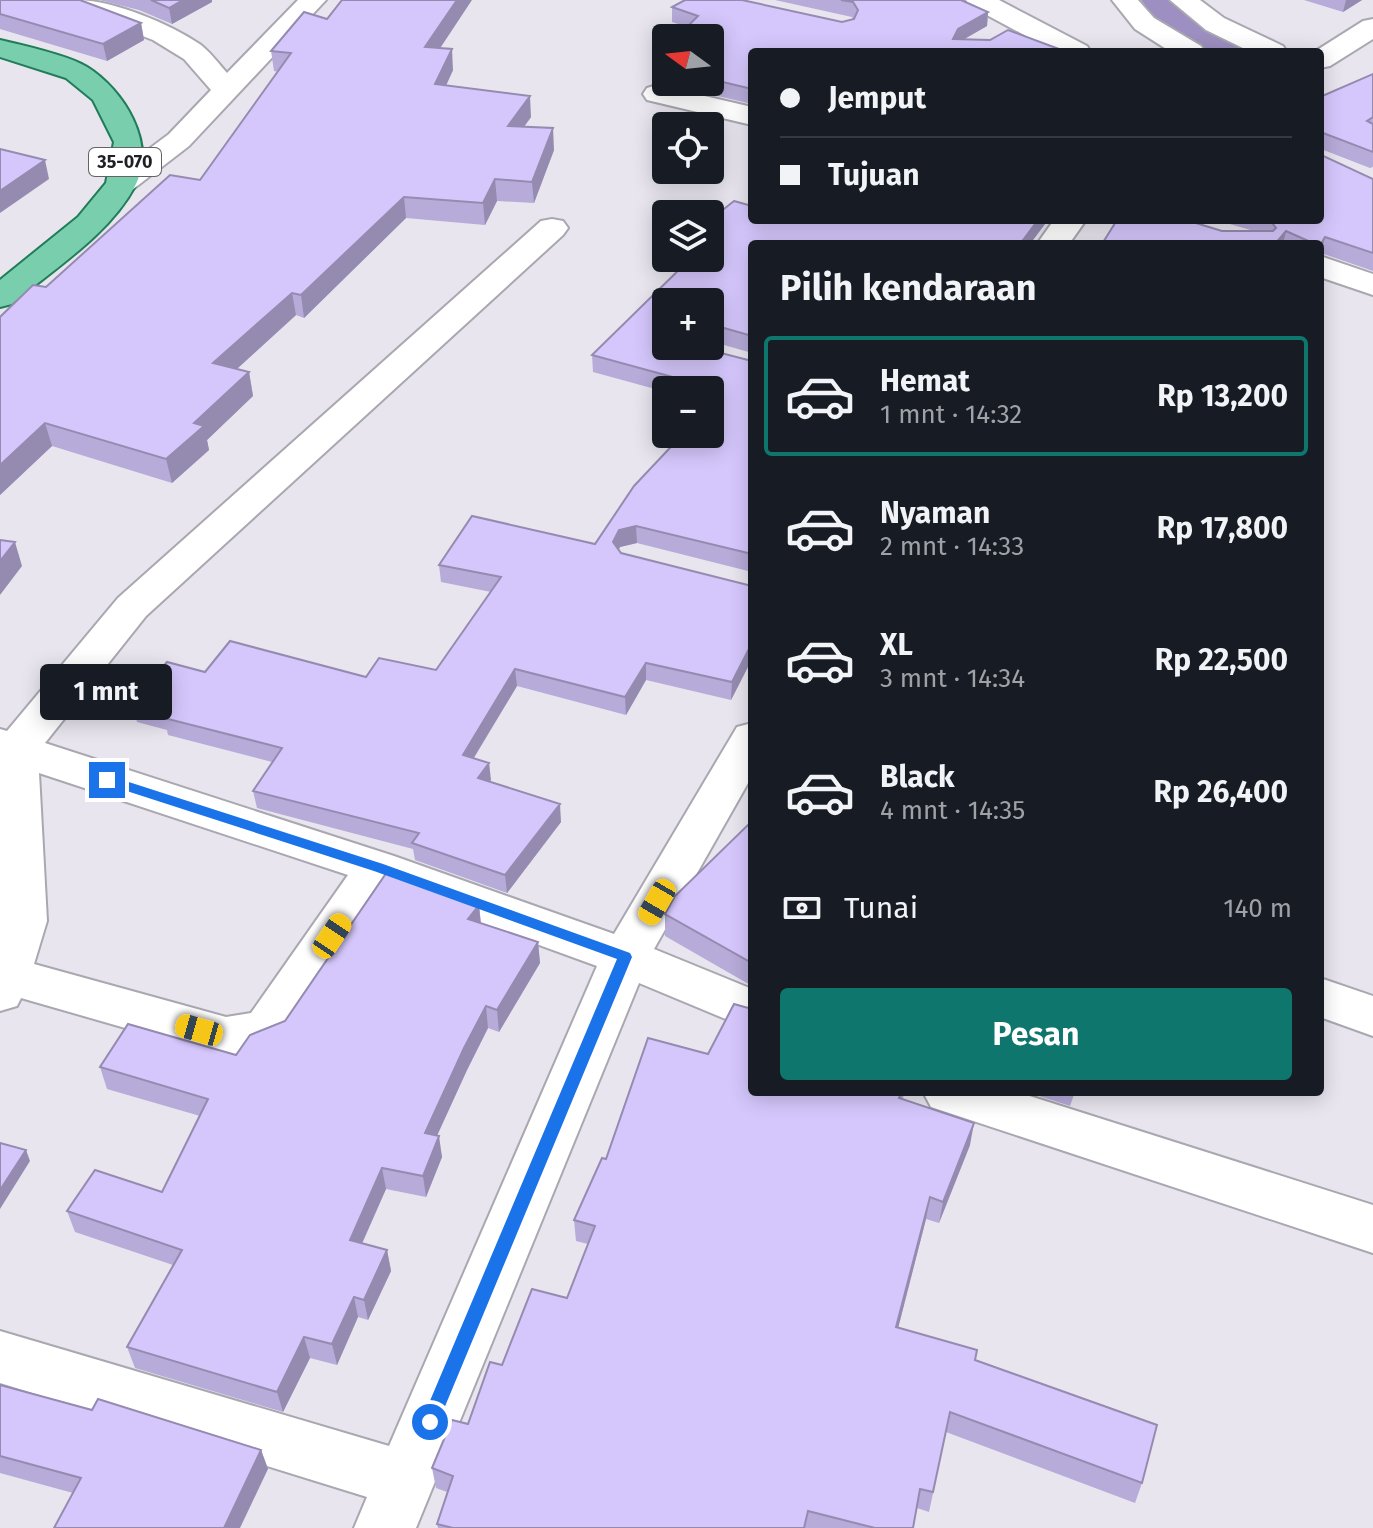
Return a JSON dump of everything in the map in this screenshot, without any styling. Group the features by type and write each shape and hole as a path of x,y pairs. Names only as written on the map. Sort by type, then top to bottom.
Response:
{"main road":[{"name":"35-070","path":"0,48 76,72 105,96 129,142 121,184 89,224 0,297"}],"street":[{"path":"121,184 179,140 313,0"},
{"path":"979,0 1069,48"},
{"path":"1125,0 1129,8 1159,33 1184,48"},
{"path":"1183,0 1215,24 1265,48"},
{"path":"81,3 163,34 194,53 228,91"},
{"path":"994,37 1020,23"},
{"path":"1324,58 1373,27"},
{"path":"666,96 748,115"},
{"path":"378,868 269,1027 250,1035 226,1037 3,983 23,921 6,746 132,607 552,228"},
{"path":"1324,267 1373,285"},
{"path":"0,1357 395,1504 625,957 748,745"},
{"path":"6,746 378,868 625,957 748,1008"},
{"path":"1324,998 1373,1016"},
{"path":"961,1096 1373,1229"}],"building":[{"path":"0,0 80,0 141,23 103,44 0,14"},
{"path":"151,0 183,0 169,8"},
{"path":"342,0 457,0 425,47 452,49 435,84 530,96 508,126 553,128 532,182 495,179 483,203 404,197 301,295 292,293 213,363 249,372 194,423 204,426 166,459 45,423 0,465 0,317 33,285 46,287 170,175 200,180 291,53 271,51 304,12 327,19"},
{"path":"685,0 742,0 842,22 854,19 858,10 853,2 841,0 961,0 988,12 958,29 953,39 990,40 1008,30 1056,48 748,48 748,88 724,82 724,24 690,24 698,16 672,7"},
{"path":"1373,74 1373,117 1367,121 1373,124 1373,152 1324,133 1324,95"},
{"path":"0,149 45,160 0,191"},
{"path":"1324,156 1373,179 1373,253 1325,237 1323,240 1306,240 1286,231 1278,240 1104,240 1114,224 1199,224 1222,231 1273,231 1276,228 1273,224 1324,224"},
{"path":"734,201 748,205 748,224 1035,224 1023,240 748,240 748,335 724,328 724,288 660,288 677,272 724,272 724,209"},
{"path":"652,296 652,360 724,360 724,354 748,360 748,553 636,526 619,530 613,542 621,553 748,585 748,651 732,682 646,663 625,697 515,669 463,755 489,763 478,778 560,804 505,875 412,843 419,833 253,791 282,748 164,718 167,714 132,704 167,662 205,672 230,641 366,677 379,658 436,670 501,577 439,565 472,516 595,544 634,486 670,448 724,448 724,376 669,376 592,355"},
{"path":"0,540 15,542 0,561"},
{"path":"748,825 748,961 665,914 675,896"},
{"path":"387,872 479,905 468,919 538,942 497,1010 486,1006 464,1048 425,1133 439,1136 423,1176 382,1168 350,1240 387,1250 364,1300 354,1297 332,1344 304,1337 277,1392 127,1347 182,1250 67,1211 95,1170 162,1192 208,1099 100,1067 128,1024 236,1055 250,1035 285,1021"},
{"path":"734,1004 748,1008 748,1096 900,1096 974,1123 943,1202 930,1197 896,1327 977,1350 975,1360 1157,1425 1142,1483 950,1412 933,1492 920,1489 913,1528 875,1528 808,1511 804,1528 453,1528 437,1524 453,1476 432,1468 452,1420 468,1424 490,1362 502,1365 532,1289 567,1298 595,1226 574,1220 602,1158 606,1159 648,1038 708,1054"},
{"path":"0,1143 26,1150 0,1190"},
{"path":"0,1385 92,1410 98,1399 261,1450 224,1528 54,1528 81,1478 0,1456"}],"waterway":[{"path":"1168,0 1222,48"}],"route":[{"path":"107,780 378,868 625,957 430,1422"}]}
